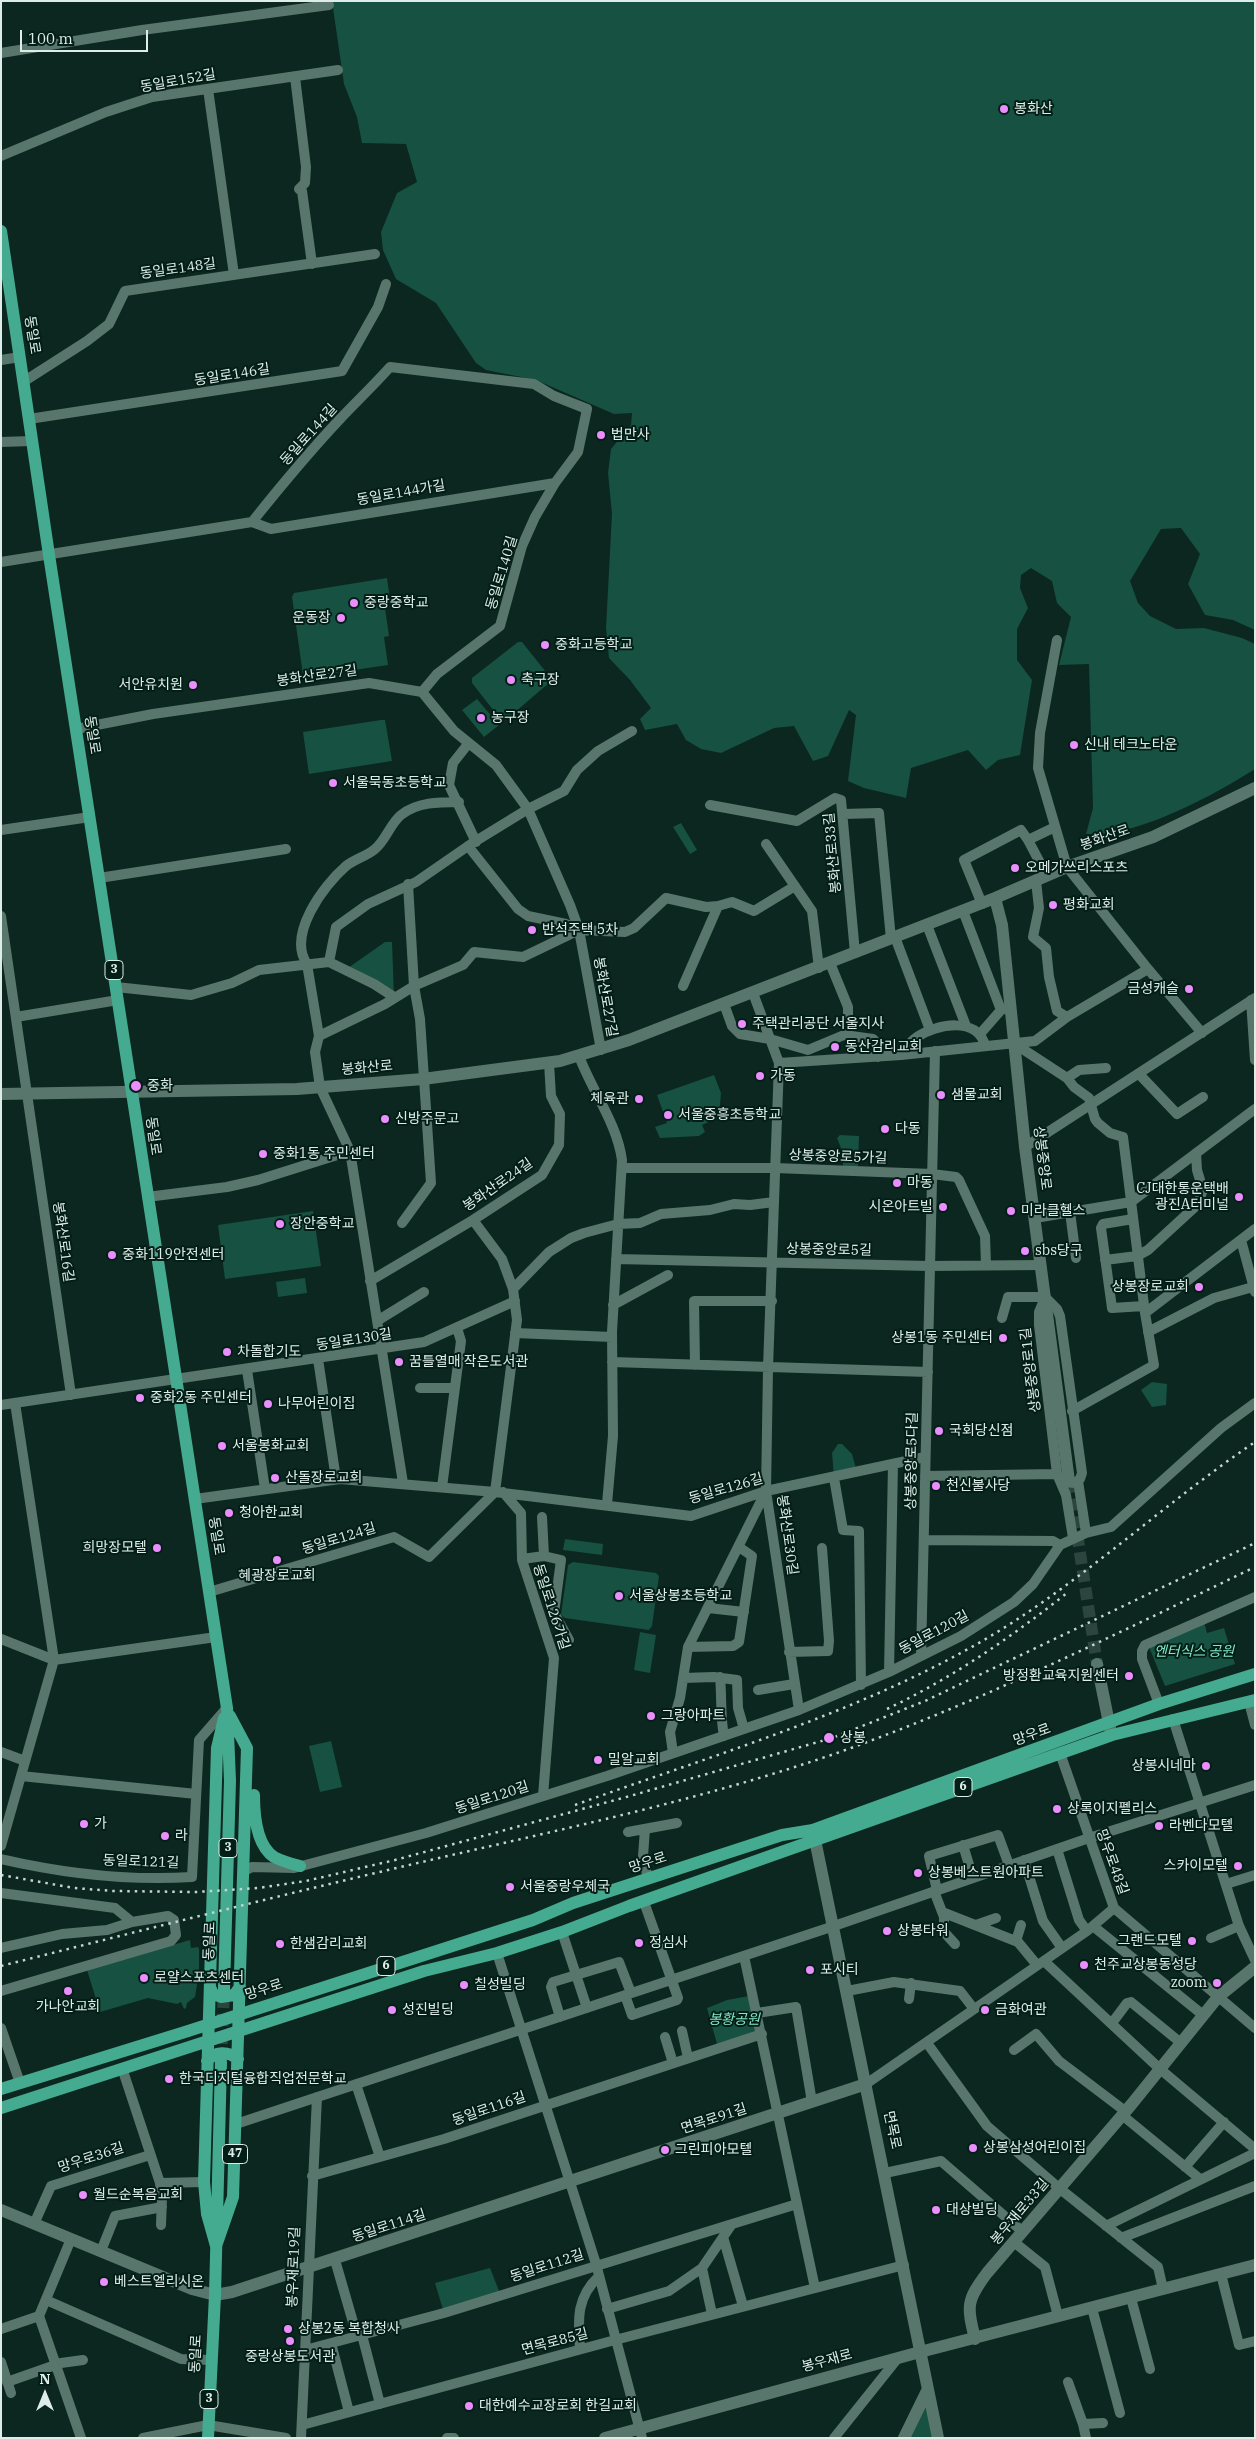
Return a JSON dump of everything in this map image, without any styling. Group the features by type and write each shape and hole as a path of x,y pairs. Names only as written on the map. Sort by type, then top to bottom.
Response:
{"main road":[{"name":"동일로","path":"1,231 147,1197 227,1708 230,1781 224,1989"},
{"name":"봉화산로","path":"1,1094 320,1087 423,1079 549,1063 579,1056 601,1050 753,993 982,904 1067,867 1153,837 1255,788"},
{"name":"상봉중앙로","path":"995,898 1002,924 1006,1008 1015,1044 1025,1148 1045,1297 1066,1479"},
{"path":"1097,1664 1110,1729"},
{"name":"망우로","path":"1,2089 533,1920 573,1903 782,1836 814,1835 1060,1753 1159,1704 1255,1674"},
{"name":"망우로","path":"207,2040 424,1971 497,1953 562,1932 814,1835 1110,1729 1173,1719 1252,1701"},
{"path":"227,1708 247,1748 254,1767 254,1810 264,1846 274,1856 300,1866"},
{"path":"216,2246 207,2214 204,2182 217,1748 227,1708"},
{"path":"240,2014 247,1748"},
{"name":"면목로","path":"814,1835 904,2265 927,2391 938,2438"},
{"name":"봉우재로33길","path":"975,2339 968,2310 972,2297 987,2273 1160,2069 1218,1997 1255,1966"},
{"path":"210,1987 214,1994 222,1997 234,1995 240,1987"},
{"name":"47","path":"216,2246 233,2197 240,2014"},
{"path":"1,2108 207,2040"},
{"path":"207,2061 219,2054 230,2054 238,2059"},
{"name":"동일로","path":"208,2431 215,2295 221,2062"},
{"name":"면목로91길","path":"571,2182 866,2084"},
{"name":"동일로114길","path":"215,2295 232,2292 307,2269 571,2182"},
{"path":"1,2210 192,2289 215,2295"},
{"name":"봉우재로","path":"605,2438 640,2433 898,2358 1255,2265"},
{"path":"904,2438 927,2391"}],"street":[{"path":"1,53 142,30 329,5"},
{"name":"동일로152길","path":"1,156 127,105 152,97 338,70"},
{"path":"295,77 306,167 305,183 299,189 302,191 312,264"},
{"path":"208,89 234,275"},
{"name":"동일로148길","path":"24,382 87,341 109,324 125,290 375,254"},
{"name":"동일로146길","path":"29,419 342,371 378,307 386,284"},
{"path":"1,360 20,357"},
{"name":"동일로144길","path":"252,522 276,491 340,419 355,406 390,367 534,384 554,396 587,410"},
{"name":"동일로140길","path":"422,692 438,674 500,626 522,546 535,517 578,452 587,410"},
{"path":"1,442 32,441"},
{"name":"동일로144가길","path":"252,522 271,529 556,483"},
{"path":"1,562 252,522"},
{"path":"1057,640 1040,733 1038,768 1067,867 1148,969 1202,1033"},
{"name":"봉화산로27길","path":"76,729 153,714 369,683 422,692 454,731 496,765 528,809 579,930 601,1050"},
{"path":"329,962 336,927 368,904 408,884 416,882 528,809 564,791 582,765 598,751 632,731"},
{"path":"468,744 453,764 450,784 459,802 472,844 518,909 528,916 566,924 579,930 625,932 634,928 666,898 706,907 732,902 755,911 795,886"},
{"name":"봉화산로33길","path":"710,805 797,821 835,798 841,800 855,953"},
{"path":"403,1483 350,1151 320,1087 315,1052 319,1036 307,964 302,956 302,936 310,909 346,866 375,849 400,815 426,804 459,802"},
{"path":"842,814 879,813 893,938 930,1030"},
{"path":"1,830 90,816"},
{"path":"1028,840 1055,827"},
{"path":"982,904 964,860 1022,830 1028,840 1042,879 1033,937 1046,948 1049,977 1057,1011 1067,1017"},
{"path":"766,844 811,908 815,918 824,965 848,1006 848,1014"},
{"path":"99,878 286,849"},
{"path":"402,1222 431,1183 420,1019 414,986 408,884"},
{"path":"683,986 718,906"},
{"path":"963,911 1006,1008 980,1034"},
{"name":"봉화산로16길","path":"1,916 71,1395"},
{"path":"927,925 966,1026"},
{"path":"319,1036 385,1004 414,986 463,965 474,952 523,957 579,930"},
{"path":"116,987 191,995 232,983 259,970 329,962 374,984 394,997"},
{"path":"779,1064 901,1055 1036,1041 1067,1017 1148,969"},
{"name":"봉화산로30길","path":"753,993 779,1064 772,1301 768,1368 766,1491 798,1710"},
{"path":"1025,1148 1253,999"},
{"path":"1253,999 1255,1060"},
{"path":"16,1017 118,1000"},
{"path":"724,1004 732,1026 737,1032 808,1050 844,1036 873,1039 876,1042 878,1057"},
{"path":"901,1055 914,1038 940,1027 966,1026 980,1034 985,1046"},
{"path":"1015,1044 1067,1078 1074,1087 1089,1098 1093,1114 1098,1123 1110,1132 1123,1137 1144,1310 1154,1366 1072,1411"},
{"name":"상봉중앙로5다길","path":"921,1656 925,1540 929,1266 936,1051"},
{"path":"579,1056 586,1076 616,1136 622,1157 612,1337 614,1436 607,1504"},
{"name":"봉화산로24길","path":"370,1281 473,1220 542,1175 559,1145 560,1114 551,1096 549,1063"},
{"path":"1067,1078 1079,1070 1106,1068"},
{"path":"1138,1074 1176,1113 1180,1113 1203,1097"},
{"path":"1035,1218 1130,1202 1255,1109"},
{"path":"147,1197 230,1186 258,1180 350,1151"},
{"path":"1106,1260 1137,1256 1156,1244 1201,1198 1203,1190 1197,1170 1196,1153"},
{"name":"상봉중앙로5가길","path":"622,1168 775,1168 932,1174 959,1179 986,1237 986,1265"},
{"path":"513,1289 559,1244 584,1233 618,1224 640,1223 661,1214 710,1210 734,1204 750,1206 774,1202"},
{"path":"1070,1212 1076,1258"},
{"path":"1133,1219 1102,1224 1112,1308 1144,1310 1255,1230"},
{"path":"473,1220 502,1259 513,1289 517,1320 499,1492"},
{"path":"1148,1332 1214,1298 1254,1290 1252,1264 1241,1240"},
{"name":"상봉중앙로5길","path":"616,1259 929,1266 1041,1265"},
{"path":"613,1305 668,1275"},
{"path":"377,1321 424,1292"},
{"path":"925,1476 1066,1479 1082,1473 1060,1316 1045,1297 1008,1296 1002,1318"},
{"name":"동일로130길","path":"1,1405 382,1350 424,1342 515,1301"},
{"path":"695,1365 694,1301 772,1301"},
{"path":"442,1487 461,1341 457,1328"},
{"path":"515,1334 612,1337"},
{"path":"318,1359 336,1479"},
{"path":"612,1362 928,1372"},
{"path":"247,1370 265,1489"},
{"path":"420,1388 455,1388"},
{"path":"1,1846 54,1660 15,1403"},
{"name":"동일로120길","path":"244,1871 252,1867 286,1869 426,1833 724,1736 861,1685 960,1636 1014,1602 1032,1584 1060,1545 1086,1533 1111,1527 1220,1428 1255,1404"},
{"name":"동일로126길","path":"195,1500 336,1479 499,1492 691,1516 766,1491 834,1478 925,1457"},
{"path":"889,1672 893,1464"},
{"path":"834,1478 842,1530 859,1531 861,1685"},
{"path":"1066,1479 1086,1533"},
{"path":"1066,1479 1066,1495 1073,1538"},
{"path":"672,1753 670,1732 683,1678 688,1647 766,1491"},
{"name":"동일로126가길","path":"499,1492 521,1513 522,1559 554,1658 543,1796"},
{"name":"동일로124길","path":"209,1592 394,1536 428,1558 499,1492"},
{"path":"542,1517 544,1556"},
{"path":"925,1540 1053,1541 1060,1545"},
{"path":"688,1647 736,1646 746,1637 744,1612 752,1556 739,1547"},
{"path":"790,1652 828,1651 829,1640 822,1548"},
{"path":"522,1559 544,1556 561,1560 554,1613 569,1640"},
{"path":"1159,1704 1142,1659 1145,1644 1255,1597"},
{"path":"708,1608 744,1612"},
{"path":"1,1639 54,1660 216,1637"},
{"path":"683,1678 720,1677 737,1680 738,1708 744,1729"},
{"path":"720,1677 721,1719 724,1736"},
{"path":"758,1690 794,1684"},
{"path":"1252,1701 1255,1725"},
{"name":"동일로121길","path":"1,1859 42,1868 111,1875 192,1877 199,1740 227,1708"},
{"path":"1173,1719 1240,1926 1255,1960"},
{"path":"1,1752 25,1761"},
{"name":"망우로48길","path":"1060,1753 1088,1838 1114,1908 1255,2028"},
{"path":"21,1776 196,1794"},
{"path":"236,2124 834,1926 1057,1848 1255,1785"},
{"path":"628,1832 677,1823"},
{"path":"645,1829 643,1856 648,1879"},
{"path":"954,1944 944,1932 942,1912 935,1891 929,1856 998,1835 1008,1866"},
{"path":"963,1845 973,1878"},
{"path":"1057,1848 1078,1920 1204,2015"},
{"path":"1024,1860 1043,1921 1062,1948"},
{"path":"1226,1884 1255,1875"},
{"path":"1,1893 115,1908 132,1922"},
{"path":"560,2017 551,1984 576,1974 619,1962 632,2015 678,1999 644,1902"},
{"path":"866,2084 1062,1948 1114,1908"},
{"path":"942,1912 1022,1945 1040,1963 1112,2023 1160,2069 1255,2149"},
{"path":"1,1948 62,1934 111,1929 132,1922 168,1916 174,1920 176,1934 171,1941 1,1991"},
{"path":"976,1925 996,1918"},
{"path":"1016,1941 1021,1925"},
{"path":"1211,1938 1240,1926"},
{"path":"562,1932 587,2008"},
{"path":"497,1953 547,2104 596,2264 640,2433"},
{"path":"744,1956 816,2288"},
{"path":"847,1992 890,1982 910,1983 960,1991 974,2010"},
{"path":"909,1998 910,1983"},
{"path":"1112,2023 1127,2003 1131,2002 1181,2043"},
{"path":"757,2013 796,2007 812,2102"},
{"path":"1,2028 20,2083"},
{"path":"682,2031 688,2058"},
{"name":"동일로116길","path":"312,2176 444,2139 762,2034"},
{"path":"1014,2050 1036,2034 1058,2061 1123,2113 1200,2179"},
{"path":"665,2037 673,2063"},
{"path":"928,2042 987,2126 1059,2188 1158,2267 1163,2289"},
{"path":"122,2068 160,2183 161,2225"},
{"path":"356,2084 380,2157"},
{"name":"봉우재로19길","path":"301,2438 307,2269 317,2097"},
{"path":"1185,2167 1224,2122"},
{"path":"1106,2226 1255,2153"},
{"name":"망우로36길","path":"34,2224 51,2186 150,2155"},
{"path":"885,2173 941,2161 1018,2237 1045,2267 1058,2316"},
{"path":"160,2183 204,2182"},
{"path":"1121,2238 1255,2186"},
{"name":"동일로112길","path":"305,2350 482,2301 596,2264 797,2204"},
{"path":"101,2251 115,2216 162,2207"},
{"path":"608,2309 669,2291 702,2268 732,2224"},
{"path":"723,2238 743,2306"},
{"path":"71,2239 39,2316 81,2438"},
{"path":"335,2260 380,2404"},
{"name":"면목로85길","path":"302,2425 580,2349 904,2265"},
{"path":"702,2268 712,2314"},
{"path":"1221,2274 1239,2345 1255,2341"},
{"path":"580,2349 581,2301 589,2286 599,2276"},
{"path":"1131,2298 1150,2369"},
{"path":"46,2300 177,2357 190,2360 211,2360"},
{"path":"1092,2308 1120,2413"},
{"path":"1,2329 39,2316"},
{"path":"331,2343 349,2412"},
{"path":"834,2438 898,2358"},
{"path":"7,2382 56,2365 83,2360"},
{"path":"1,2362 11,2393"},
{"path":"1068,2382 1086,2438"},
{"path":"1083,2424 1104,2423"},
{"path":"143,2438 208,2431 286,2438"},
{"path":"447,2438 454,2438"}],"green space":[{"name":"봉화산","path":"332,1 1255,1 1255,630 1233,620 1205,615 1188,584 1200,554 1181,528 1161,529 1130,581 1138,603 1150,616 1176,629 1204,628 1242,638 1255,644 1255,769 1218,791 1151,822 1128,829 1086,834 1093,808 1089,664 1059,665 1071,617 1057,603 1052,581 1031,568 1021,575 1020,588 1028,608 1017,629 1017,660 1032,680 1020,755 998,760 986,770 968,750 911,768 906,798 864,788 848,781 856,715 849,710 828,756 813,761 794,726 774,728 721,753 701,749 686,740 677,724 645,730 640,719 651,708 630,680 609,658 606,628 612,514 608,473 611,449 631,425 632,413 614,414 536,380 486,370 476,363 436,303 396,279 383,250 381,232 397,193 417,182 406,144 362,143 357,117 344,84"},
{"name":"운동장","path":"387,578 390,600 384,601 389,636 384,637 388,665 307,677 303,675 292,597 294,593"},
{"name":"축구장","path":"518,642 522,642 550,677 550,682 507,719 501,720 472,683 472,678"},
{"name":"농구장","path":"477,699 499,725 484,737 462,710"},
{"path":"385,720 392,761 309,774 303,732"},
{"path":"681,823 697,850 690,854 673,827"},
{"path":"385,942 392,942 394,997 345,970"},
{"path":"714,1075 721,1093 719,1117 702,1125 705,1132 699,1136 660,1138 655,1127 667,1123 657,1095"},
{"path":"840,1135 859,1136 858,1167 843,1166 843,1153 837,1138"},
{"path":"313,1211 321,1266 225,1279 218,1225"},
{"path":"305,1278 307,1293 278,1297 276,1282"},
{"path":"1152,1382 1167,1384 1166,1405 1152,1407 1141,1390"},
{"path":"838,1444 842,1444 852,1454 857,1472 834,1477 832,1453"},
{"path":"565,1539 603,1544 602,1555 563,1550"},
{"path":"573,1562 656,1573 659,1576 652,1626 649,1630 565,1618 561,1615 568,1565"},
{"name":"엔터식스 공원","path":"1204,1622 1207,1633 1224,1628 1235,1664 1165,1686 1149,1647"},
{"path":"640,1632 656,1635 650,1673 634,1670"},
{"path":"331,1741 342,1787 320,1792 309,1746"},
{"name":"로얄스포츠센터","path":"190,1940 191,1948 198,1947 199,1949 199,1972 195,1997 187,2003 186,2008 184,2009 181,2002 177,2004 148,1998 100,2012 87,1970"},
{"name":"봉황공원","path":"749,1996 759,2033 717,2044 707,2008 727,2000"},
{"path":"490,2268 501,2296 444,2313 435,2283"},
{"path":"927,2391 938,2438 904,2438"}],"tunnel":[{"path":"1069,1481 1097,1664"},
{"path":"221,2062 224,1989"}],"railway":[{"path":"575,1805 780,1733 830,1713 880,1692 977,1644 1014,1622 1084,1572 1255,1442"},
{"path":"1,1875 74,1888 113,1891 196,1892 258,1888 306,1881 395,1860 630,1796 832,1738 925,1701 1255,1543"},
{"path":"1,1966 330,1884 639,1811 788,1769 837,1753 944,1712 1049,1666 1255,1567"},
{"path":"887,1709 957,1671 1024,1626 1067,1593"}],"place":[{"name":"봉화산","path":"1004,109"},
{"name":"법만사","path":"601,435"},
{"name":"중랑중학교","path":"354,603"},
{"name":"운동장","path":"341,618"},
{"name":"중화고등학교","path":"545,645"},
{"name":"축구장","path":"511,680"},
{"name":"서안유치원","path":"193,685"},
{"name":"농구장","path":"481,718"},
{"name":"신내 테크노타운","path":"1074,745"},
{"name":"서울묵동초등학교","path":"333,783"},
{"name":"오메가쓰리스포츠","path":"1015,868"},
{"name":"평화교회","path":"1053,905"},
{"name":"반석주택 5차","path":"532,930"},
{"name":"금성캐슬","path":"1189,989"},
{"name":"주택관리공단 서울지사","path":"742,1024"},
{"name":"동산감리교회","path":"835,1047"},
{"name":"가동","path":"760,1076"},
{"name":"중화","path":"136,1086"},
{"name":"샘물교회","path":"941,1095"},
{"name":"체육관","path":"639,1099"},
{"name":"서울중흥초등학교","path":"668,1115"},
{"name":"신방주문고","path":"385,1119"},
{"name":"다동","path":"885,1129"},
{"name":"중화1동 주민센터","path":"263,1154"},
{"name":"마동","path":"897,1183"},
{"name":"CJ대한통운택배 광진A터미널","path":"1239,1197"},
{"name":"시온아트빌","path":"943,1207"},
{"name":"미라클헬스","path":"1011,1211"},
{"name":"장안중학교","path":"280,1224"},
{"name":"sbs당구","path":"1025,1251"},
{"name":"중화119안전센터","path":"112,1255"},
{"name":"상봉장로교회","path":"1199,1287"},
{"name":"상봉1동 주민센터","path":"1003,1338"},
{"name":"차돌합기도","path":"227,1352"},
{"name":"꿈틀열매 작은도서관","path":"399,1362"},
{"name":"중화2동 주민센터","path":"140,1398"},
{"name":"나무어린이집","path":"268,1404"},
{"name":"국회당신점","path":"939,1431"},
{"name":"서울봉화교회","path":"222,1446"},
{"name":"산돌장로교회","path":"275,1478"},
{"name":"천신불사당","path":"936,1486"},
{"name":"청아한교회","path":"229,1513"},
{"name":"희망장모텔","path":"157,1548"},
{"name":"혜광장로교회","path":"277,1560"},
{"name":"서울상봉초등학교","path":"619,1596"},
{"name":"방정환교육지원센터","path":"1129,1676"},
{"name":"그랑아파트","path":"651,1716"},
{"name":"상봉","path":"829,1738"},
{"name":"밀알교회","path":"598,1760"},
{"name":"상봉시네마","path":"1206,1766"},
{"name":"상록이지펠리스","path":"1057,1809"},
{"name":"가","path":"84,1824"},
{"name":"라벤다모텔","path":"1159,1826"},
{"name":"라","path":"165,1836"},
{"name":"스카이모텔","path":"1238,1866"},
{"name":"상봉베스트원아파트","path":"918,1873"},
{"name":"서울중랑우체국","path":"510,1887"},
{"name":"상봉타워","path":"887,1931"},
{"name":"그랜드모텔","path":"1192,1941"},
{"name":"정심사","path":"639,1943"},
{"name":"한샘감리교회","path":"280,1944"},
{"name":"천주교상봉동성당","path":"1084,1965"},
{"name":"포시티","path":"810,1970"},
{"name":"로얄스포츠센터","path":"144,1978"},
{"name":"zoom","path":"1217,1983"},
{"name":"칠성빌딩","path":"464,1985"},
{"name":"가나안교회","path":"68,1991"},
{"name":"성진빌딩","path":"392,2010"},
{"name":"금화여관","path":"985,2010"},
{"name":"한국디지털융합직업전문학교","path":"169,2079"},
{"name":"상봉삼성어린이집","path":"973,2148"},
{"name":"그린피아모텔","path":"665,2150"},
{"name":"월드순복음교회","path":"83,2195"},
{"name":"대상빌딩","path":"936,2210"},
{"name":"베스트엘리시온","path":"104,2282"},
{"name":"상봉2동 복합청사","path":"288,2329"},
{"name":"중랑상봉도서관","path":"290,2341"},
{"name":"대한예수교장로회 한길교회","path":"469,2406"}]}
